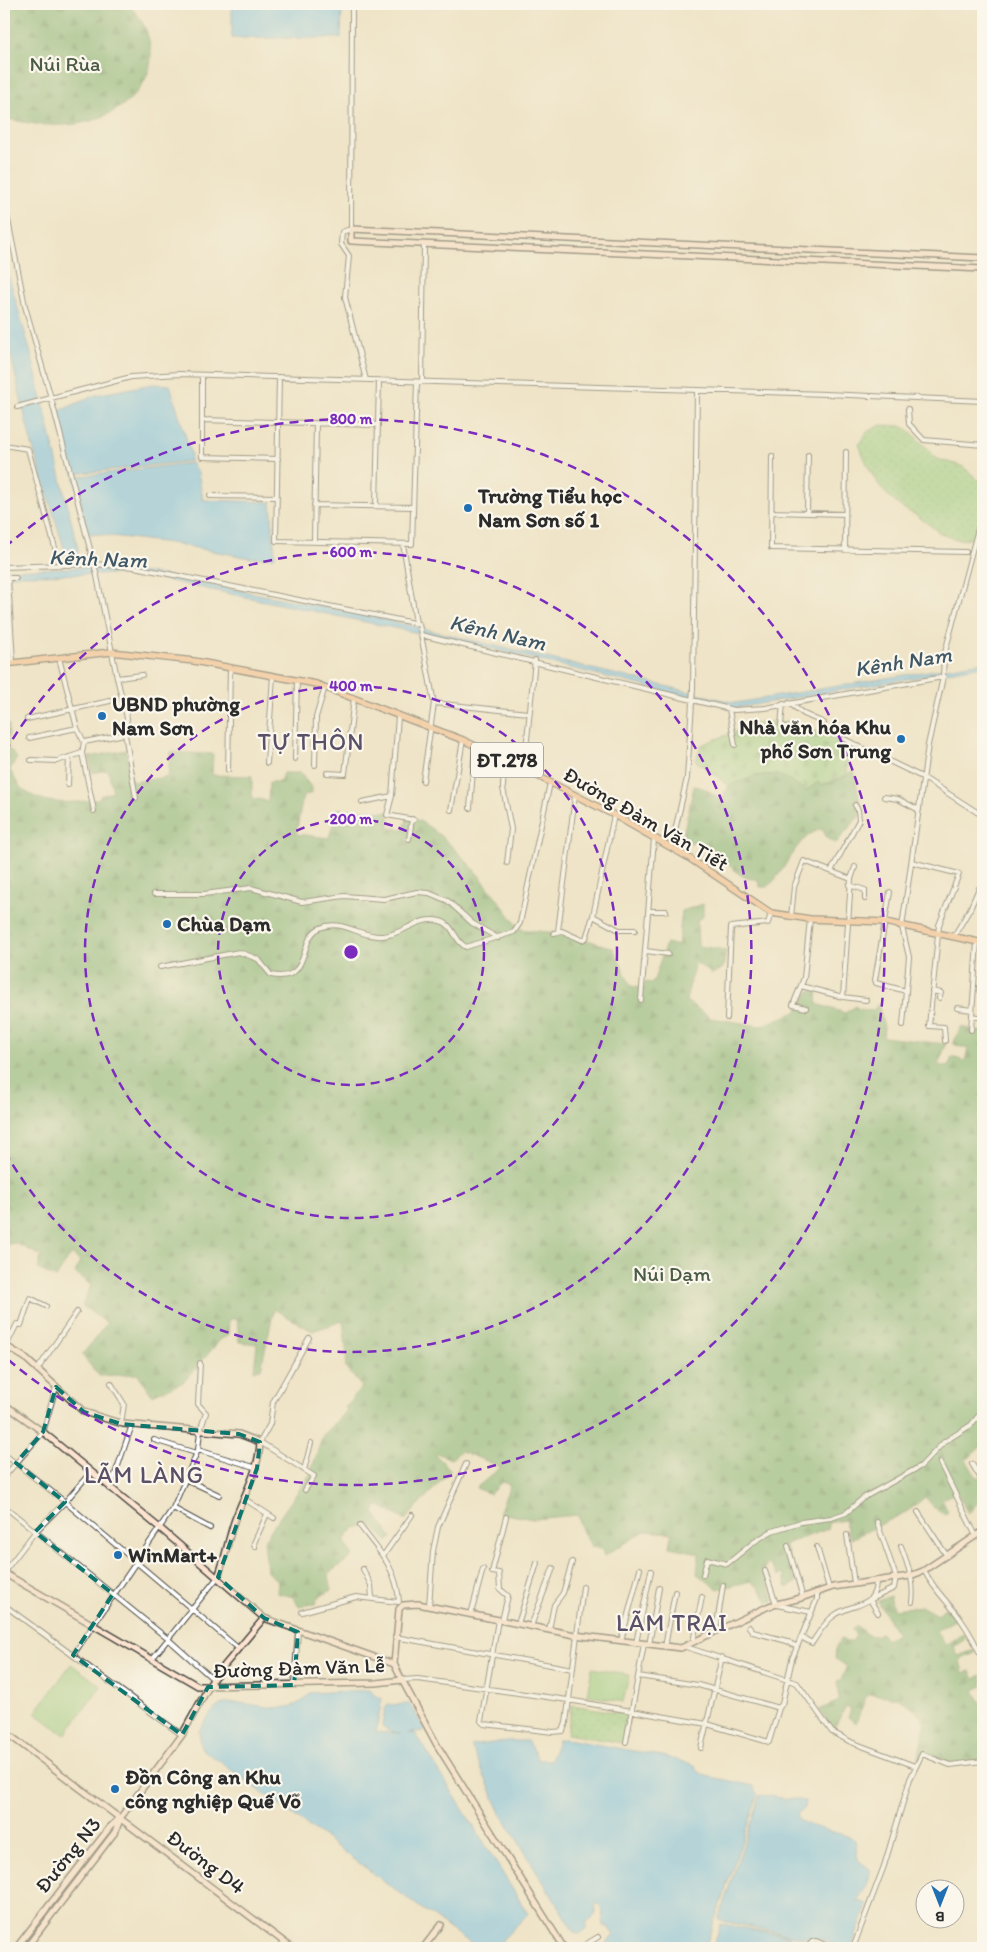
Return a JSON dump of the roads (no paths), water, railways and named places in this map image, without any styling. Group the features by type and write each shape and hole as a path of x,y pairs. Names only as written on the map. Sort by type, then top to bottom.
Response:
{"main road":[{"name":"Đường Đàm Văn Tiết","path":"4,664 111,652 194,661 325,687 463,740 524,769 614,815 698,863 771,913 810,919 849,919 885,922 980,942"}],"street":[{"path":"352,4 351,241 983,268"},
{"path":"4,200 25,306 97,576 111,652 127,718 125,734 136,798"},
{"path":"366,380 345,297 348,256 341,244 341,234 351,229 983,258"},
{"path":"279,377 276,541 412,544 424,244"},
{"path":"749,247 749,258"},
{"path":"202,375 202,457 278,459"},
{"path":"17,407 131,377 202,375 983,401"},
{"path":"376,506 379,380"},
{"path":"671,848 687,778 693,688 697,390"},
{"path":"908,409 908,424 924,440 983,445"},
{"path":"202,420 378,425"},
{"path":"314,542 316,423"},
{"path":"4,445 28,449 60,566"},
{"path":"845,550 846,452"},
{"path":"807,512 808,455"},
{"path":"772,456 771,548 966,552"},
{"path":"210,496 277,497"},
{"path":"314,504 413,507"},
{"path":"903,1025 909,957 902,927 928,745 943,677 944,656 983,510"},
{"path":"772,512 845,514"},
{"path":"403,544 417,624 421,635 434,703 432,729 422,781"},
{"path":"4,567 94,564 142,568 417,624"},
{"path":"14,662 6,578 16,578"},
{"path":"421,635 535,660 729,709 753,709 943,677"},
{"path":"59,658 72,710 84,742 82,753 94,811"},
{"path":"524,769 528,713 535,660"},
{"path":"228,770 230,668"},
{"path":"117,678 142,675"},
{"path":"267,763 273,676"},
{"path":"295,759 297,680"},
{"path":"315,765 316,717 325,687"},
{"path":"327,772 345,774 354,698"},
{"path":"27,719 110,701"},
{"path":"434,703 528,713"},
{"path":"789,703 804,714 824,723"},
{"path":"783,704 781,725 792,730"},
{"path":"729,709 735,746"},
{"path":"398,716 392,796 388,815 413,820 409,839"},
{"path":"29,738 78,728"},
{"path":"84,742 125,734"},
{"path":"844,739 924,778 983,816"},
{"path":"451,810 463,740"},
{"path":"470,808 475,746"},
{"path":"31,760 57,761 82,753"},
{"path":"68,785 69,756"},
{"path":"504,759 503,788 511,829 507,863"},
{"path":"160,967 239,952 258,959 268,974 287,974 301,965 311,934 319,928 332,925 345,926 367,934 381,936 394,934 423,921 434,920 447,924 459,942 466,947 498,938 517,930 550,783"},
{"path":"362,802 392,796"},
{"path":"575,796 556,932 584,941 593,916 614,815"},
{"path":"884,797 898,799 919,810"},
{"path":"831,871 860,818 855,805"},
{"path":"641,1000 654,839"},
{"path":"791,917 794,887 804,861 851,879"},
{"path":"912,862 960,874 938,933 932,991 929,1026 944,1027 944,1041"},
{"path":"843,997 849,919 849,885 855,867"},
{"path":"849,885 866,890 865,899"},
{"path":"154,894 204,894 251,888 302,902 344,896 384,899 417,892 429,893 448,901 472,923 498,938"},
{"path":"954,936 970,909 978,888"},
{"path":"890,892 876,982 906,991"},
{"path":"648,911 666,912"},
{"path":"727,1018 731,927 768,923 771,913"},
{"path":"593,916 619,930 635,930"},
{"path":"806,1008 793,1005 801,986 810,919"},
{"path":"970,1030 980,942"},
{"path":"646,951 668,954"},
{"path":"801,986 843,997 866,1000"},
{"path":"932,991 941,994 939,998"},
{"path":"957,1008 972,1010"},
{"path":"972,1016 983,1018"},
{"path":"46,1306 30,1298 21,1325 17,1324 5,1345 24,1357 84,1412 121,1424 239,1434 260,1442 314,1476 305,1490"},
{"path":"37,1370 77,1312"},
{"path":"152,1659 218,1577 243,1498 257,1468 260,1442 270,1424 274,1402 309,1338"},
{"path":"73,1655 136,1561 161,1529 186,1479 197,1451 200,1431 206,1413 198,1404 200,1363"},
{"path":"111,1383 124,1404 121,1424"},
{"path":"4,1477 43,1432 56,1387"},
{"path":"4,1404 43,1432 90,1473 161,1529 264,1618 298,1632 394,1664"},
{"path":"703,1575 707,1559 722,1564 732,1563 754,1542 782,1527 831,1518 846,1513 863,1498 921,1466 944,1442 971,1425 982,1414"},
{"path":"110,1489 132,1425"},
{"path":"154,1440 257,1468"},
{"path":"304,1470 311,1443"},
{"path":"4,1454 66,1502 238,1648"},
{"path":"429,1606 433,1551 438,1527 466,1464"},
{"path":"940,1464 976,1536"},
{"path":"972,1464 983,1482"},
{"path":"4,1572 35,1532 66,1502 90,1473"},
{"path":"186,1479 219,1495"},
{"path":"243,1498 274,1518"},
{"path":"4,1506 168,1639 212,1679"},
{"path":"173,1508 210,1528"},
{"path":"918,1512 947,1556"},
{"path":"255,1547 254,1543 266,1514"},
{"path":"383,1556 412,1515"},
{"path":"506,1517 492,1572 499,1573 500,1589 508,1596 500,1620 485,1689 481,1721 484,1724 561,1731 566,1723 575,1635 583,1587"},
{"path":"801,1637 812,1643 834,1615 894,1588 896,1578 877,1522"},
{"path":"360,1526 392,1569 398,1588 399,1609 394,1664 402,1680 418,1679 568,1700 707,1724 769,1742 779,1708 782,1704 786,1679 817,1599 817,1592"},
{"path":"686,1647 775,1604 803,1598 829,1588 912,1575 924,1570 983,1532"},
{"path":"847,1535 854,1583"},
{"path":"788,1546 803,1598"},
{"path":"901,1546 912,1575 914,1588 912,1602"},
{"path":"817,1547 829,1588"},
{"path":"549,1630 554,1605 563,1592 572,1562"},
{"path":"518,1624 537,1563"},
{"path":"362,1568 371,1585 372,1598"},
{"path":"531,1626 553,1568"},
{"path":"471,1614 483,1569"},
{"path":"621,1641 640,1569"},
{"path":"924,1570 930,1581 963,1623 977,1645 983,1661"},
{"path":"636,1643 651,1571"},
{"path":"765,1571 775,1604"},
{"name":"Đường Đàm Văn Lễ","path":"4,1572 198,1686 376,1683 402,1680 437,1745 564,1948"},
{"path":"870,1600 875,1595 876,1580"},
{"path":"716,1631 723,1585"},
{"path":"626,1742 638,1676 659,1588"},
{"path":"665,1647 675,1592"},
{"path":"302,1612 356,1596 398,1602"},
{"path":"693,1644 702,1597"},
{"path":"870,1600 878,1612"},
{"path":"399,1609 403,1605 411,1603 575,1635 665,1647 686,1647 722,1657 801,1686 828,1728 836,1735 915,1766"},
{"path":"775,1604 811,1612"},
{"path":"4,1605 182,1735"},
{"path":"121,1817 182,1735 212,1679 264,1618"},
{"path":"749,1627 756,1633 787,1641 797,1647"},
{"path":"294,1685 298,1632"},
{"path":"396,1637 573,1668"},
{"path":"701,1748 722,1657"},
{"path":"638,1676 698,1685 779,1708"},
{"name":"Đường D4","path":"4,1731 121,1817 292,1948"},
{"path":"853,1948 884,1866 915,1766 922,1754 950,1765 983,1761"},
{"name":"Đường N3","path":"16,1948 110,1827 121,1817"},
{"name":"Đường N3","path":"26,1948 115,1832 121,1817"},
{"path":"423,1948 441,1925"},
{"path":"580,1948 598,1937"},
{"path":"807,1948 812,1942 816,1941 832,1948"}],"water":[{"path":"232,4 342,4 341,38 232,38"},
{"path":"4,260 31,354 78,549 77,560 73,563 68,561 30,438 4,326"},
{"path":"153,384 170,385 191,454 190,461 73,474 57,412 96,395"},
{"path":"191,463 198,473 203,500 271,502 275,557 251,558 170,543 87,533 74,477"},
{"name":"Kênh Nam","path":"102,567 163,575 374,617 736,703 983,662 983,666 735,708 476,645 135,574 4,575 4,570"},
{"path":"370,1690 375,1696 382,1698 376,1732 400,1733 390,1731 382,1726 385,1709 388,1705 409,1704 425,1729 408,1733 416,1734 528,1914 503,1939 497,1948 478,1948 454,1932 201,1748 199,1731 211,1713 221,1705 242,1703 278,1708 290,1707 301,1702 310,1693"},
{"path":"566,1739 662,1756 695,1765 697,1771 706,1776 754,1786 758,1794 705,1948 607,1948 607,1943 614,1935 607,1926 604,1926 602,1909 597,1903 595,1915 586,1923 586,1929 580,1934 574,1932 501,1813 471,1746 507,1741 527,1741 538,1760 551,1760 558,1740"},
{"path":"760,1795 805,1801 804,1808 797,1814 799,1820 855,1840 858,1860 870,1869 870,1874 858,1901 868,1904 851,1948 836,1948 829,1942 818,1938 805,1938 718,1920"},
{"path":"721,1924 789,1936 792,1939 790,1948 713,1948"}],"place":[{"name":"Trường Tiểu học Nam Sơn số 1","path":"468,508"},
{"name":"UBND phường Nam Sơn","path":"102,716"},
{"name":"Nhà văn hóa Khu phố Sơn Trung","path":"901,739"},
{"name":"Chùa Dạm","path":"167,924"},
{"name":"WinMart+","path":"118,1555"},
{"name":"Đồn Công an Khu công nghiệp Quế Võ","path":"115,1789"}],"district":[{"name":"TỰ THÔN","path":"311,742"},
{"name":"LÃM LÀNG","path":"144,1475"},
{"name":"LÃM TRẠI","path":"672,1623"}],"park label":[{"name":"Núi Rùa","path":"65,64"},
{"name":"Núi Dạm","path":"672,1274"}]}
